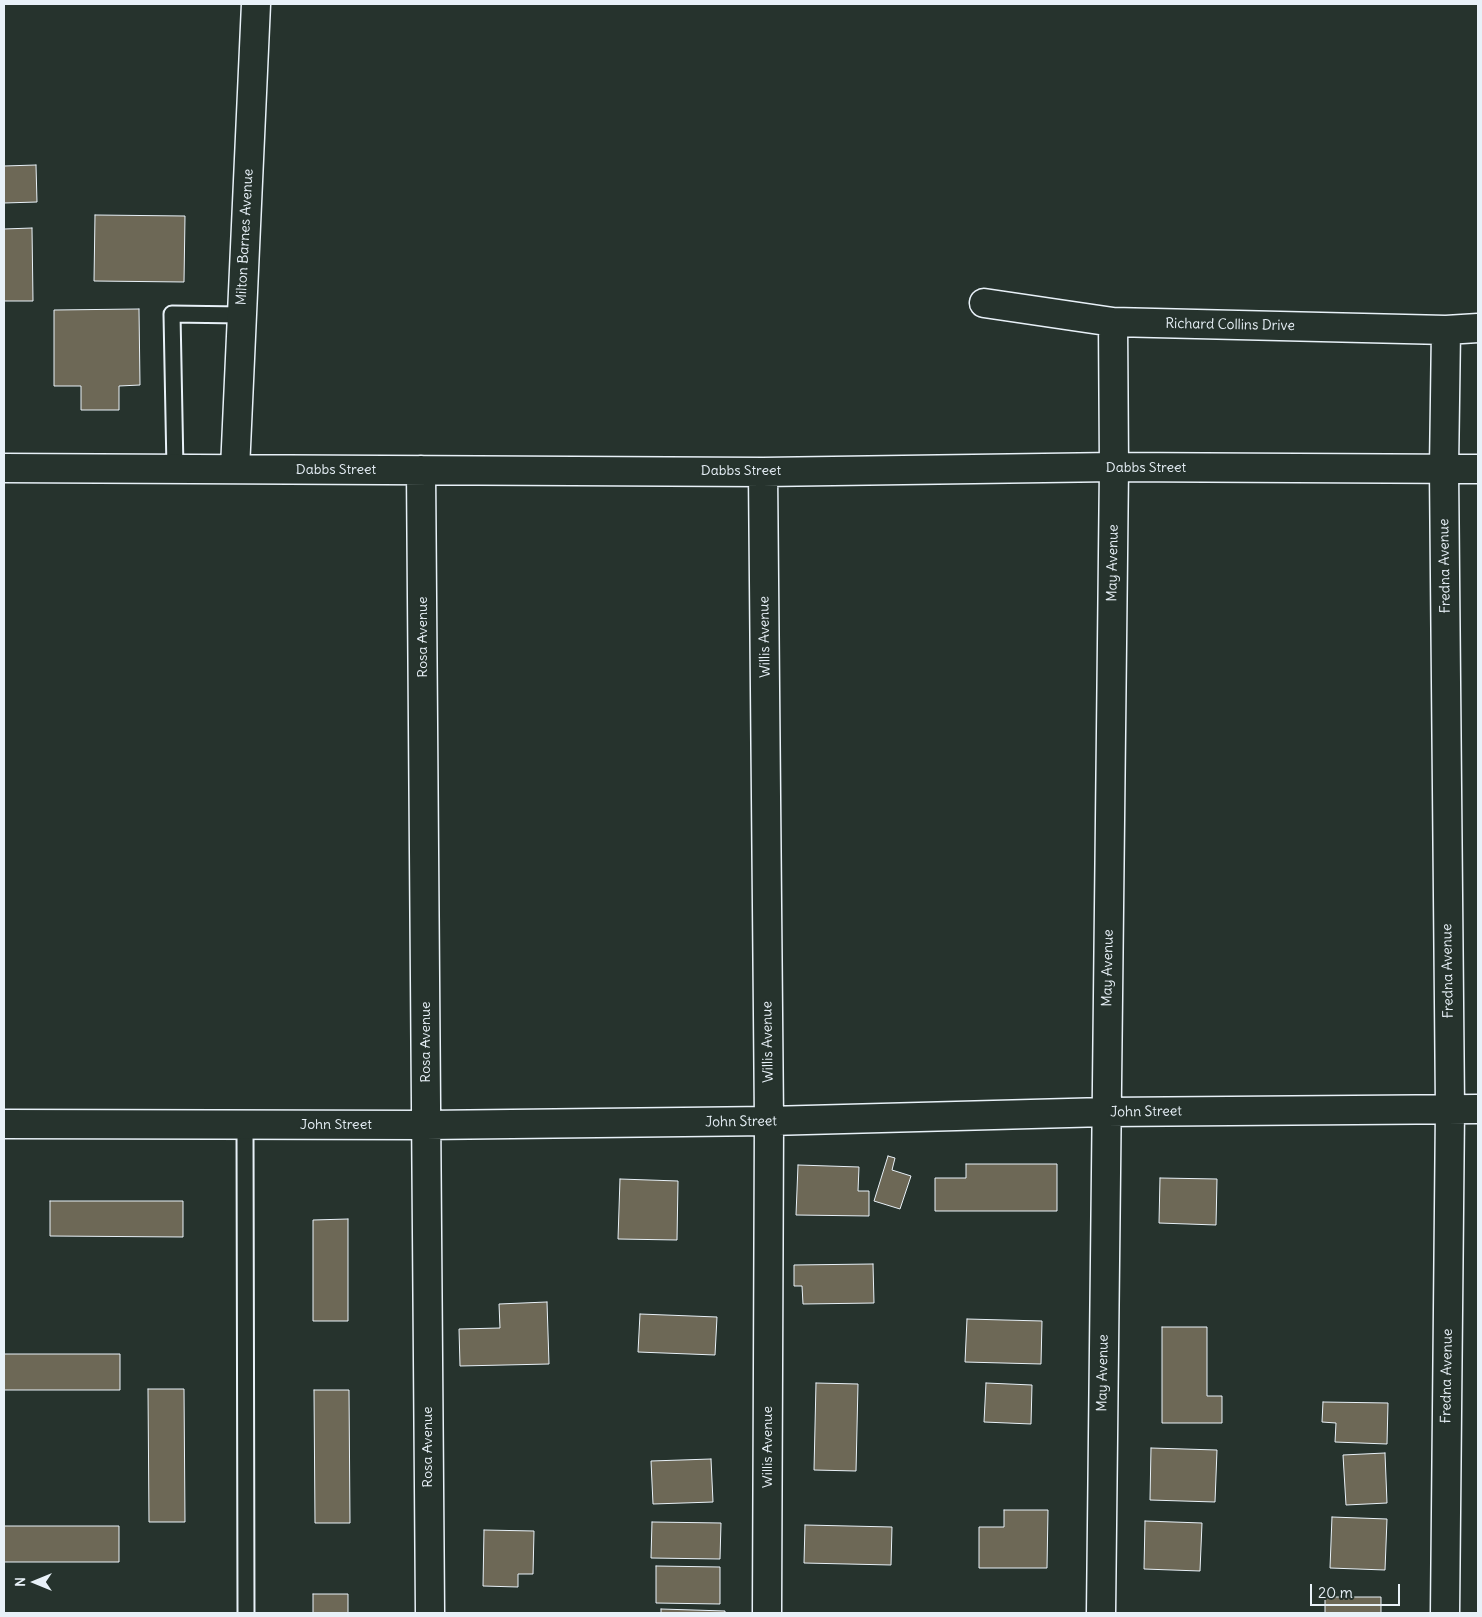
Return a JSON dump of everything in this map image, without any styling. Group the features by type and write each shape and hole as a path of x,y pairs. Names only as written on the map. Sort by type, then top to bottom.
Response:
{"street":[{"name":"Milton Barnes Avenue","path":"235,470 256,4"},
{"name":"Richard Collins Drive","path":"984,303 1113,322 1446,330 1478,328"},
{"name":"May Avenue","path":"1101,1613 1114,467 1113,322"},
{"name":"Fredna Avenue","path":"1445,1613 1450,1108 1444,470 1446,330"},
{"name":"Dabbs Street","path":"4,468 763,472 1114,467 1478,469"},
{"name":"Rosa Avenue","path":"421,470 430,1613"},
{"name":"Willis Avenue","path":"763,472 769,1121 767,1613"},
{"name":"John Street","path":"4,1124 426,1125 769,1121 1106,1112 1478,1109"}],"lane":[{"path":"175,470 172,314 242,315"},
{"path":"245,1126 246,1613"}],"building":[{"path":"36,165 37,202 4,203 4,166"},
{"path":"95,215 185,216 184,282 94,281"},
{"path":"32,228 33,301 4,301 4,229"},
{"path":"139,309 140,385 119,386 119,410 81,410 81,386 54,386 54,310"},
{"path":"888,1156 895,1158 892,1170 911,1176 900,1209 874,1201"},
{"path":"966,1164 1057,1164 1057,1211 935,1211 935,1178 966,1178"},
{"path":"798,1165 859,1167 858,1191 869,1191 869,1216 796,1215"},
{"path":"1160,1178 1217,1179 1216,1225 1159,1223"},
{"path":"620,1179 678,1181 677,1240 618,1239"},
{"path":"50,1201 183,1201 183,1237 50,1236"},
{"path":"348,1219 348,1321 313,1321 313,1220"},
{"path":"873,1264 874,1303 803,1304 802,1286 794,1286 794,1265"},
{"path":"547,1302 549,1364 460,1366 459,1329 500,1328 499,1304"},
{"path":"640,1314 717,1317 715,1355 638,1352"},
{"path":"967,1319 1042,1321 1041,1364 965,1362"},
{"path":"1162,1327 1207,1327 1207,1396 1222,1396 1222,1423 1162,1423"},
{"path":"4,1354 120,1354 120,1390 4,1390"},
{"path":"816,1383 858,1384 856,1471 814,1470"},
{"path":"986,1383 1032,1385 1031,1424 984,1422"},
{"path":"148,1389 184,1389 185,1522 149,1522"},
{"path":"314,1390 349,1390 350,1523 315,1523"},
{"path":"1323,1402 1388,1403 1387,1444 1335,1442 1336,1423 1322,1422"},
{"path":"1151,1448 1217,1450 1215,1502 1150,1500"},
{"path":"1385,1453 1387,1503 1346,1505 1343,1455"},
{"path":"711,1459 713,1502 653,1504 651,1461"},
{"path":"1004,1510 1048,1510 1047,1568 979,1568 979,1527 1004,1527"},
{"path":"1332,1517 1387,1519 1385,1570 1330,1568"},
{"path":"1145,1521 1202,1523 1200,1571 1144,1569"},
{"path":"652,1522 721,1523 720,1559 651,1558"},
{"path":"805,1525 892,1527 891,1565 804,1563"},
{"path":"4,1526 119,1526 119,1562 4,1562"},
{"path":"484,1530 534,1531 533,1574 518,1574 518,1587 483,1586"},
{"path":"656,1566 720,1567 720,1604 656,1603"},
{"path":"313,1594 348,1594 348,1613 313,1613"},
{"path":"1325,1597 1381,1597 1381,1613 1325,1613"},
{"path":"661,1609 725,1611 725,1613 661,1613"}]}
